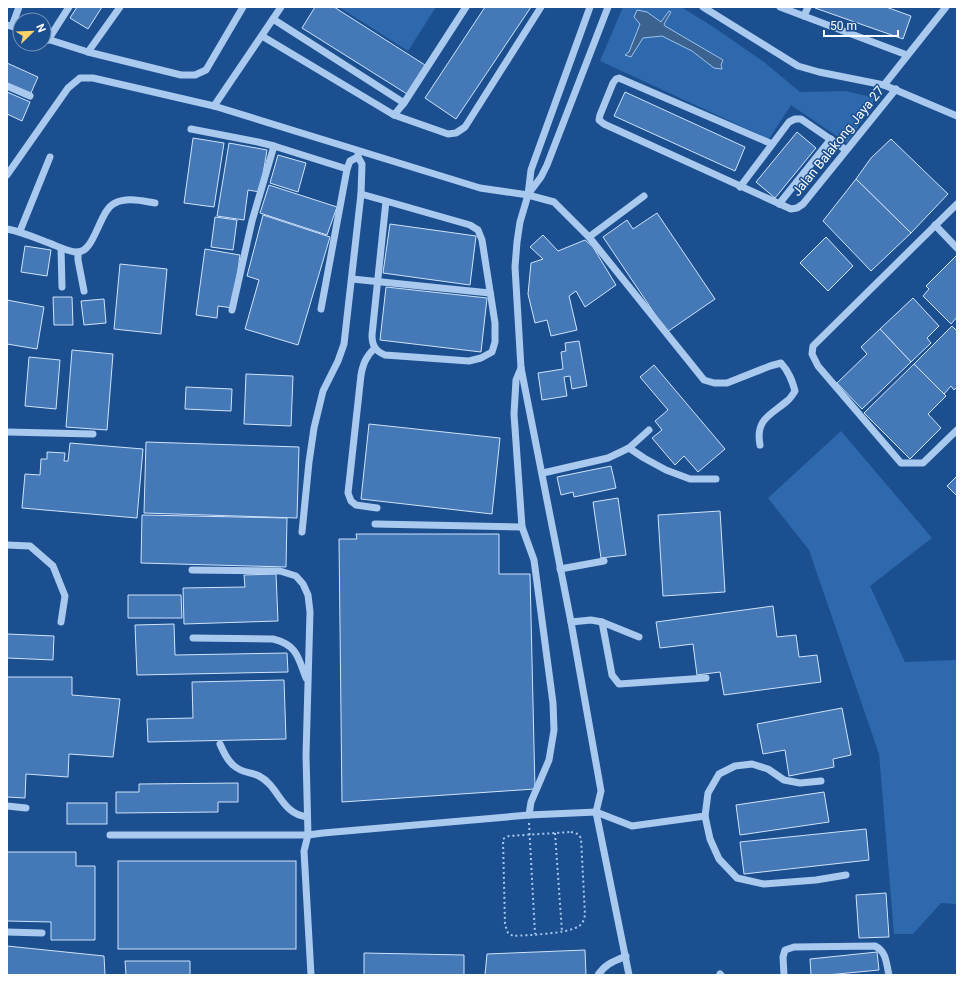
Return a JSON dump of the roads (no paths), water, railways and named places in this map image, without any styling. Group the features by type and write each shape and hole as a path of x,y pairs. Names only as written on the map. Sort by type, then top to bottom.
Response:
{"street":[{"path":"10,26 19,7"},
{"path":"52,31 69,7"},
{"path":"88,52 120,7"},
{"path":"52,41 88,52 181,75 195,75 206,70 243,7"},
{"path":"214,106 281,7"},
{"path":"394,115 404,103 466,7"},
{"path":"262,36 394,115 448,134 456,133 465,127 541,7"},
{"path":"590,7 531,170 528,195 516,242 515,268 522,368 571,622 601,791 596,812 629,975"},
{"path":"528,195 548,165 608,7"},
{"path":"703,7 798,66 884,85 957,116"},
{"path":"780,7 907,55"},
{"path":"804,16 808,7"},
{"path":"884,85 946,7"},
{"path":"273,19 404,103"},
{"path":"7,175 55,104 68,88 80,78 93,78 214,106 358,154 480,188 528,195 554,202 588,236 704,380 714,383 727,383 781,363 787,370 795,391 788,400 763,421 759,428 758,436 760,444"},
{"path":"772,144 618,78 613,83 599,120 604,124 778,204 831,139"},
{"path":"7,86 30,96"},
{"name":"Jalan Balakong Jaya 27","path":"778,204 791,209 798,208 803,204 896,89"},
{"path":"740,187 789,122 795,119 801,119 846,150"},
{"path":"191,129 274,146 347,169"},
{"path":"232,310 252,221 274,146"},
{"path":"321,309 347,169 350,161 358,154"},
{"path":"302,532 314,428 323,391 338,361 344,344 361,194 362,164 358,154"},
{"path":"20,231 50,157"},
{"path":"361,194 386,201 470,225 478,230 482,240 495,323 495,342 492,352 481,358 469,361 385,355 380,353 375,348 372,335 386,201"},
{"path":"588,236 644,196"},
{"path":"7,229 20,231 61,248 78,252 84,251 90,244 107,209 115,203 128,200 154,203"},
{"path":"957,204 813,346 812,354 818,366 901,463 923,463 957,430"},
{"path":"935,225 957,248"},
{"path":"61,248 62,287"},
{"path":"78,252 78,260 84,291"},
{"path":"352,278 490,293"},
{"path":"375,348 369,353 364,362 361,375 348,493 351,501 356,505 377,508"},
{"path":"522,368 516,380 514,414 519,498 522,527 534,560 553,703 554,730 549,760 531,802 529,816"},
{"path":"543,473 608,458 629,448 649,430"},
{"path":"7,432 93,434"},
{"path":"629,448 666,470 690,479 716,479"},
{"path":"376,524 522,527"},
{"path":"7,545 30,546 53,566 65,596 61,622"},
{"path":"560,569 604,561"},
{"path":"192,570 280,571 296,576 303,584 308,595 310,612 307,682 308,835 304,851 311,975"},
{"path":"571,622 591,620 602,622 639,637"},
{"path":"602,622 612,675 619,684 706,678"},
{"path":"193,638 273,639 284,642 293,649 300,661 307,682"},
{"path":"220,744 232,764 241,771 258,776 267,783 292,812 299,816 307,817"},
{"path":"821,781 800,783 784,780 768,769 752,764 735,766 719,774 708,793 705,816 710,839 719,860 737,878 764,884 816,880 846,875"},
{"path":"7,806 26,808"},
{"path":"110,835 308,835 529,816 596,812 632,826 705,816"},
{"path":"7,932 42,933"},
{"path":"784,975 783,957 785,950 794,947 875,946 881,949 885,958 888,975"},
{"path":"598,975 603,967 626,956"}]}
